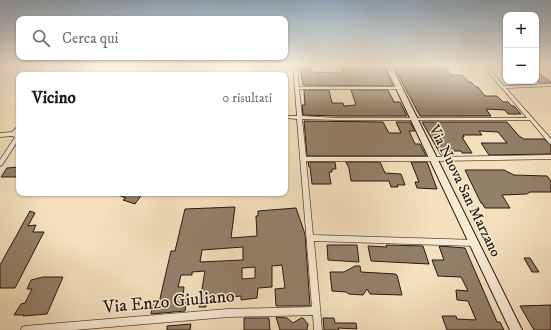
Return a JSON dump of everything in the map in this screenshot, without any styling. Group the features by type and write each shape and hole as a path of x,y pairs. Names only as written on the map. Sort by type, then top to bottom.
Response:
{"main road":[{"name":"Via Nuova San Marzano","path":"395,80 516,330"}],"street":[{"path":"297,80 318,330"},
{"path":"497,80 551,142"},
{"path":"502,87 551,84"},
{"path":"298,88 399,88"},
{"path":"288,117 530,119"},
{"path":"0,135 14,134 16,132"},
{"path":"0,164 16,141"},
{"path":"304,159 551,157"},
{"path":"310,238 475,243"},
{"name":"Via Enzo Giuliano","path":"25,330 113,326 228,312 317,311"}],"building":[{"path":"302,80 391,80 393,86 303,85"},
{"path":"401,80 467,80 478,87 485,96 497,96 503,102 508,102 514,106 521,114 508,114 505,110 486,109 491,116 420,116"},
{"path":"539,80 549,80 551,83 540,83"},
{"path":"304,90 329,90 332,103 343,103 344,106 356,105 351,90 388,90 394,102 400,102 407,116 303,115 302,105 305,105"},
{"path":"304,121 383,122 389,133 401,133 396,122 410,122 415,131 409,131 415,144 420,144 426,156 307,156"},
{"path":"422,122 507,122 519,136 524,139 544,139 551,145 551,154 489,155 481,143 507,143 498,132 479,131 482,135 463,135 464,137 462,137 472,153 449,151 451,155 441,155"},
{"path":"308,162 335,162 336,169 332,169 332,172 329,172 331,184 312,184"},
{"path":"346,162 380,162 385,173 401,174 405,185 391,187 389,181 351,181 349,168"},
{"path":"411,162 427,162 437,189 417,188 415,182 419,182"},
{"path":"16,167 16,177 1,177 7,168"},
{"path":"465,170 504,170 514,175 547,176 551,181 551,192 530,192 527,194 502,195 510,208 485,208 481,203"},
{"path":"120,196 141,196 135,204 123,200 126,198"},
{"path":"235,207 231,238 257,236 256,216 258,216 258,211 296,208 305,234 310,306 276,306 275,289 285,288 282,265 272,266 272,287 258,288 257,298 241,300 241,296 224,298 208,297 206,307 199,307 205,271 192,272 192,275 181,275 178,287 184,287 183,297 187,296 185,311 151,314 153,303 159,303 171,251 175,251 185,209","holes":["243,247 243,260 200,262 202,250","255,267 255,278 242,279 242,268"]},
{"path":"30,211 35,213 28,226 36,225 33,232 44,232 15,288 0,288 0,265"},
{"path":"327,245 357,245 359,262 328,260"},
{"path":"386,245 423,246 429,264 371,261 368,246 387,247"},
{"path":"439,246 465,248 497,322 500,322 504,330 447,330 442,316 456,316 457,319 476,320 468,301 457,300 456,290 468,291 461,277 438,276 432,260 444,260"},
{"path":"524,258 530,258 539,272 532,272"},
{"path":"355,266 360,266 361,272 397,275 402,295 370,294 367,289 363,295 332,291 330,272 344,272"},
{"path":"43,277 63,277 47,314 23,316 24,315 14,315 21,304 25,303 32,289 27,289 31,280"},
{"path":"551,305 551,330 534,330 520,306"},
{"path":"276,317 287,318 293,323 303,318 308,324 307,330 280,330"},
{"path":"244,318 269,318 270,330 244,330"},
{"path":"323,318 334,318 335,323 356,323 357,329 338,328 339,330 324,330"},
{"path":"191,324 190,330 167,330 167,326"}]}
